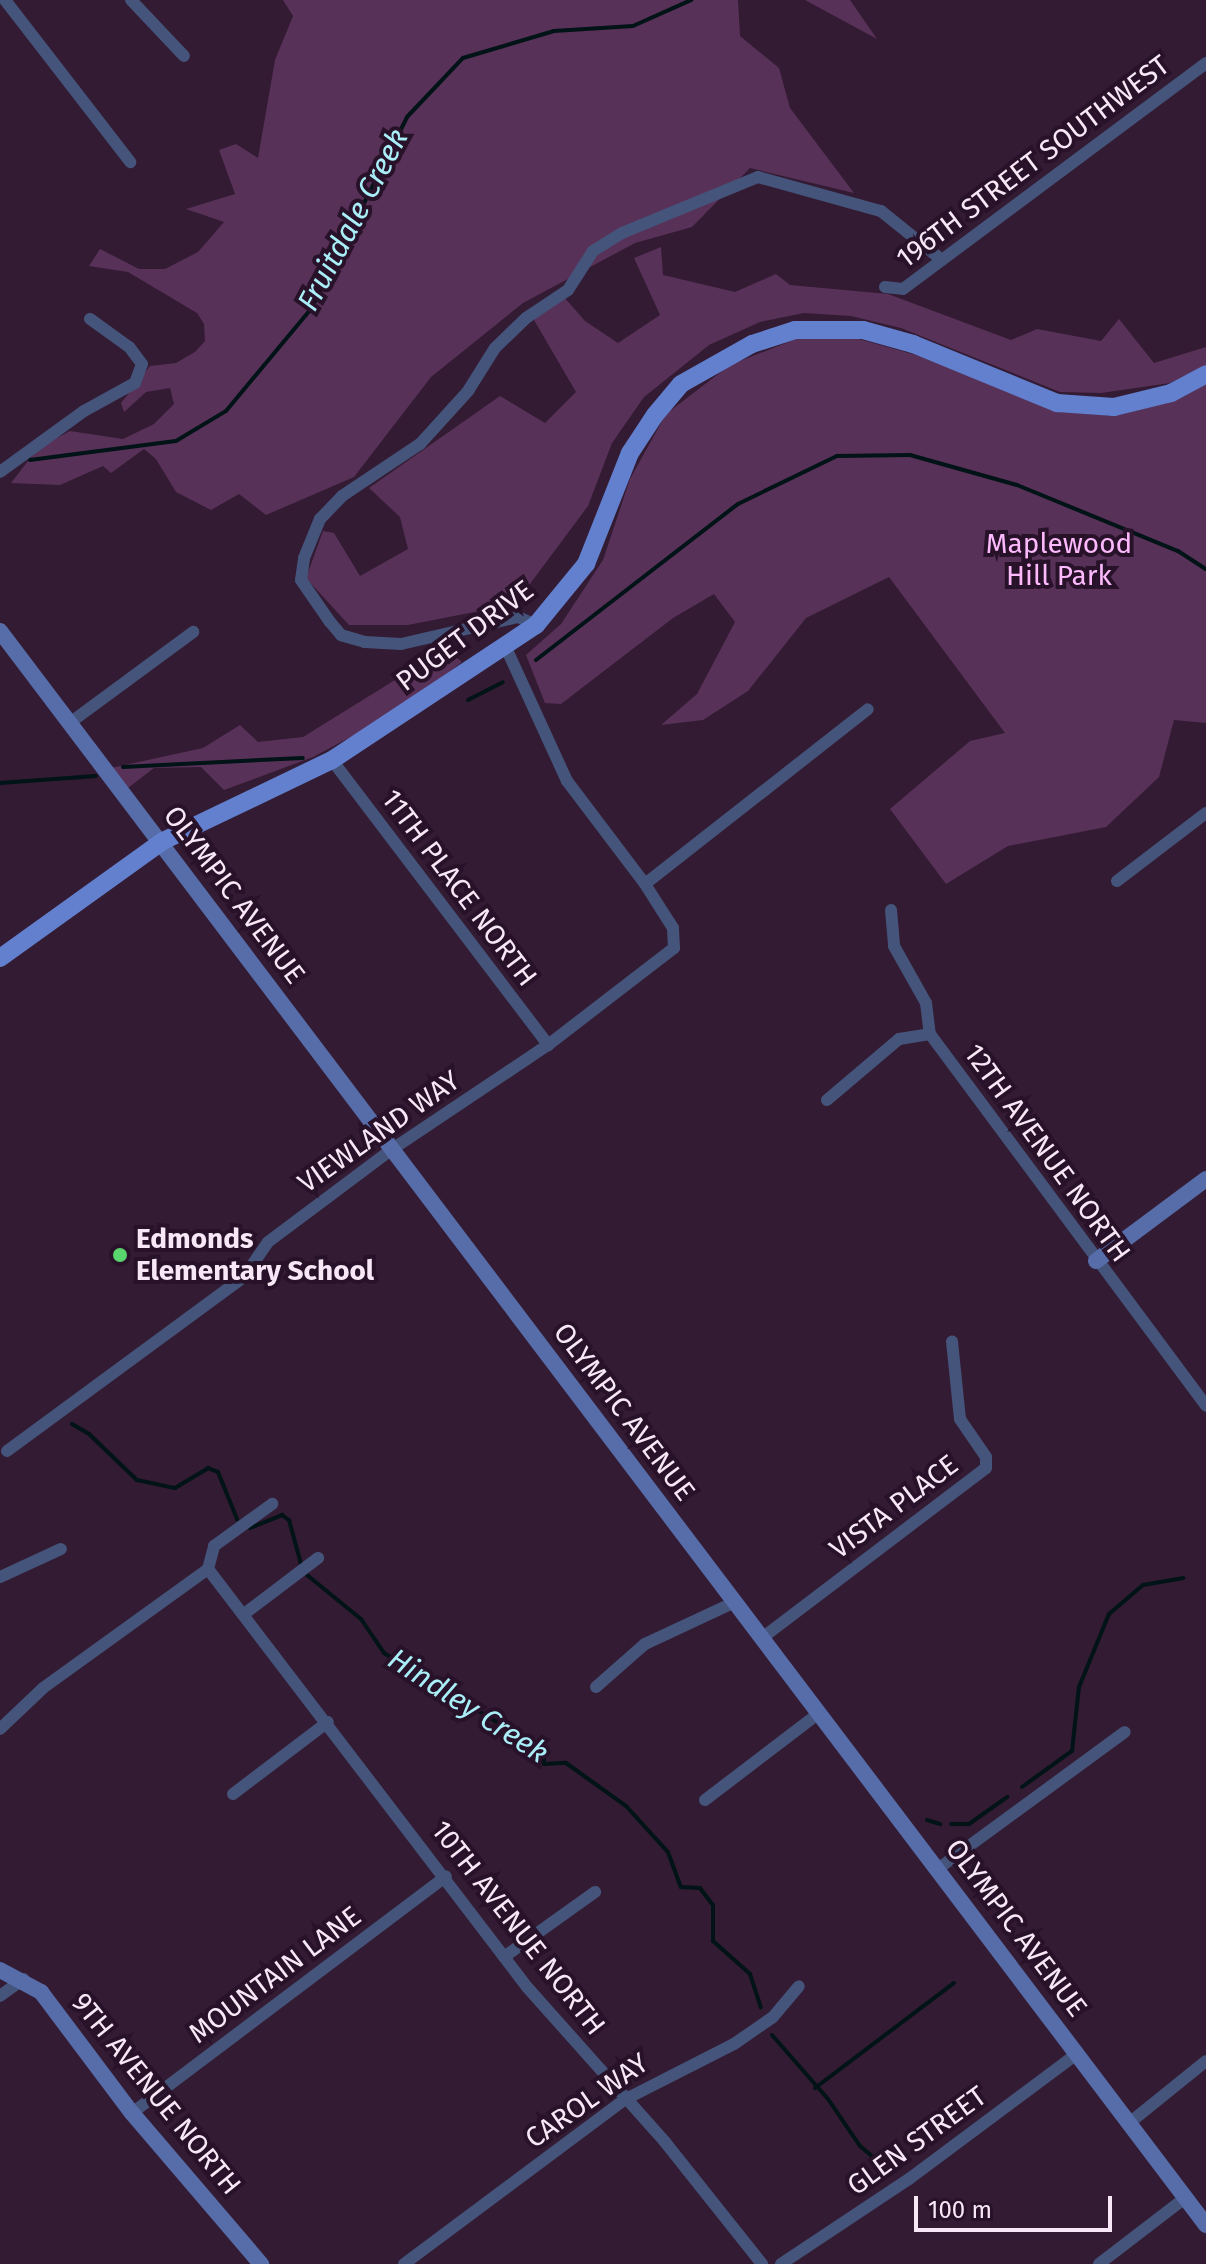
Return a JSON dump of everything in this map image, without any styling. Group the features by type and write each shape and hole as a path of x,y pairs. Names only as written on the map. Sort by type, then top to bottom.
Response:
{"main road":[{"name":"PUGET DRIVE","path":"0,958 163,841 332,760 506,648 536,625 586,564 630,453 655,415 681,384 752,344 795,330 863,330 913,344 1057,403 1114,407 1171,393 1206,374"}],"street":[{"path":"7,0 130,162"},
{"path":"131,0 184,56"},
{"name":"196TH STREET SOUTHWEST","path":"885,287 903,289 1206,63"},
{"path":"536,625 518,617 401,644 365,642 341,635 330,622 301,580 304,558 320,519 342,496 420,444 468,391 495,348 526,318 568,290 593,251 622,233 758,177 881,211 942,260"},
{"path":"0,472 70,419 135,383 142,364 129,347 90,319"},
{"name":"OLYMPIC AVENUE","path":"0,631 163,841 391,1150 939,1868 1206,2225"},
{"path":"71,722 193,632"},
{"path":"506,648 567,781 645,884 868,709"},
{"name":"11TH PLACE NORTH","path":"332,760 548,1045"},
{"path":"1117,881 1206,813"},
{"name":"VIEWLAND WAY","path":"7,1451 244,1277 268,1242 391,1150 548,1045 674,948 673,928 645,884"},
{"name":"12TH AVENUE NORTH","path":"891,910 894,946 926,1003 930,1034 1206,1406"},
{"path":"827,1100 899,1039 930,1034"},
{"path":"1096,1261 1206,1179"},
{"name":"VISTA PLACE","path":"762,1638 986,1468 986,1457 960,1419 952,1341"},
{"path":"0,1729 43,1688 208,1569 214,1546 272,1504"},
{"path":"0,1577 61,1549"},
{"path":"244,1614 318,1558"},
{"name":"10TH AVENUE NORTH","path":"208,1569 446,1876 504,1957 624,2100 665,2142 762,2264"},
{"path":"596,1687 645,1644 735,1602"},
{"path":"705,1800 819,1713"},
{"path":"233,1794 328,1722"},
{"path":"939,1868 1125,1732"},
{"name":"MOUNTAIN LANE","path":"132,2113 446,1876"},
{"path":"504,1957 595,1892"},
{"name":"9TH AVENUE NORTH","path":"0,1970 23,1979 41,1992 132,2113 261,2264"},
{"path":"0,1996 23,1979"},
{"name":"CAROL WAY","path":"404,2264 624,2100 734,2044 773,2017 799,1986"},
{"name":"GLEN STREET","path":"781,2264 909,2179 1078,2053"},
{"path":"1128,2124 1206,2061"},
{"path":"1099,2264 1185,2198"}],"green space":[{"path":"283,0 738,0 740,36 779,68 790,108 854,193 750,168 692,227 635,243 523,303 431,377 354,477 266,515 239,494 211,510 176,492 156,459 144,449 111,473 103,466 60,485 11,483 38,448 70,431 123,439 154,424 174,404 170,388 146,392 124,412 121,403 150,366 176,363 195,352 205,341 204,324 197,313 128,272 89,266 100,249 139,269 165,269 198,252 224,222 186,209 235,194 219,150 236,144 258,158 275,60 293,16"},
{"path":"805,0 850,0 877,39"},
{"path":"661,247 663,275 735,292 776,274 790,285 888,294 1011,340 1037,329 1101,341 1119,319 1154,363 1206,347 1206,365 1170,383 1101,393 1060,392 901,328 851,316 804,313 760,322 709,345 644,397 612,443 588,506 515,604 408,625 349,625 306,578 323,531 334,533 360,576 408,549 400,517 369,488 500,396 545,423 576,392 534,320 563,296 585,321 618,343 660,315 634,258"},
{"name":"Maplewood Hill Park","path":"855,338 916,355 1060,412 1114,416 1167,403 1206,382 1206,723 1174,720 1159,777 1106,827 1008,846 946,884 890,809 970,741 1005,733 889,577 806,618 748,691 703,720 661,725 697,694 735,622 714,594 673,618 561,704 545,703 526,655 561,624 603,560 630,479 666,414 730,365 796,339"},
{"path":"445,649 462,662 394,714 313,757 224,790 201,767 154,768 124,791 111,768 203,748 240,725 258,742 303,737"}],"waterway":[{"name":"Fruitdale Creek","path":"30,460 176,441 226,411 311,309 407,117 463,58 554,31 633,26 691,0"},
{"path":"536,660 738,504 837,456 910,455 1017,485 1178,551 1206,569"},
{"path":"468,700 503,682"},
{"path":"123,767 303,758"},
{"path":"0,783 96,776"},
{"path":"72,1424 89,1434 137,1480 175,1488 208,1468 218,1472 237,1519"},
{"name":"Hindley Creek","path":"250,1528 282,1515 289,1520 301,1564"},
{"name":"Hindley Creek","path":"307,1575 361,1619 384,1653 534,1745 544,1754 544,1764 566,1763 626,1806 668,1852 681,1887 700,1888 713,1905 713,1941 750,1974 761,2007"},
{"name":"Hindley Creek","path":"1022,1787 1072,1751 1079,1687 1109,1614 1143,1585 1183,1578"},
{"name":"Hindley Creek","path":"951,1824 969,1824 1007,1797"},
{"name":"Hindley Creek","path":"927,1820 940,1824"},
{"path":"815,2088 954,1983"},
{"name":"Hindley Creek","path":"772,2035 828,2099 860,2146 883,2165"}],"place":[{"name":"Edmonds Elementary School","path":"120,1255"}]}
